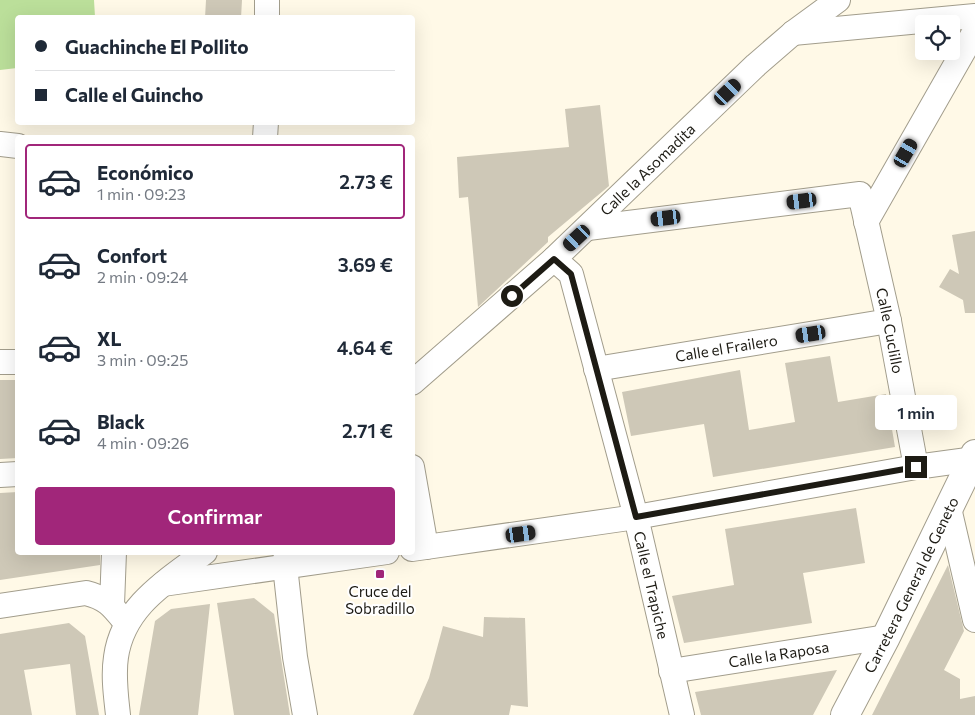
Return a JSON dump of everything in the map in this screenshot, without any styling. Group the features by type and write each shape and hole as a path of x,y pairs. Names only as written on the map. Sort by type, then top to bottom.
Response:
{"main road":[{"name":"Carretera General de Geneto","path":"845,715 886,637 974,457"}],"street":[{"path":"267,0 267,15"},
{"name":"Calle la Asomadita","path":"415,380 588,228 756,64 792,33 838,0"},
{"path":"792,33 975,16"},
{"path":"866,222 975,31"},
{"path":"0,144 15,146"},
{"name":"Calle Cuclillo","path":"588,228 860,194 889,321 916,467"},
{"name":"Calle el Trapiche","path":"554,259 571,274 636,517 682,715"},
{"name":"Calle el Frailero","path":"596,369 889,321"},
{"path":"0,362 15,362"},
{"path":"415,502 419,548 636,517 974,457"},
{"path":"0,475 15,474"},
{"path":"949,508 975,620"},
{"path":"114,555 119,614 116,658 118,715"},
{"path":"119,614 143,602 201,555"},
{"path":"163,584 286,559 344,555"},
{"path":"286,559 295,656 305,715"},
{"path":"0,606 86,593 98,596 119,614"},
{"name":"Calle la Raposa","path":"671,671 886,637"}],"green space":[{"path":"0,0 94,0 95,15 15,15 15,68 0,70"}],"building":[{"path":"206,0 242,0 241,15 205,15"},
{"path":"600,105 609,186 548,237 548,242 478,307 468,197 459,198 457,157 569,147 565,109"},
{"path":"975,231 975,313 965,313 963,300 939,287 950,269 959,274 952,235"},
{"path":"830,356 838,402 886,394 895,447 713,477 704,424 631,436 622,392 740,370 749,430 795,422 785,363"},
{"path":"0,380 15,380 15,458 0,459"},
{"path":"15,492 15,555 100,555 100,565 0,580 0,493"},
{"path":"856,508 865,563 803,573 812,623 684,643 672,596 734,585 725,529"},
{"path":"948,565 964,631 944,670 960,679 960,699 975,696 975,715 872,715"},
{"path":"254,598 274,614 290,715 234,715 217,603"},
{"path":"210,604 198,715 139,715 155,621 171,609"},
{"path":"484,617 525,618 528,707 511,705 509,715 413,715 429,678 443,626 483,637"},
{"path":"69,623 85,636 99,715 76,715 70,664 24,670 32,715 0,715 0,634"},
{"path":"837,670 813,715 701,715 695,692"}],"place":[{"name":"Cruce del Sobradillo","path":"380,574"}],"route":[{"path":"512,296 554,259 571,274 636,517 916,467"}]}
